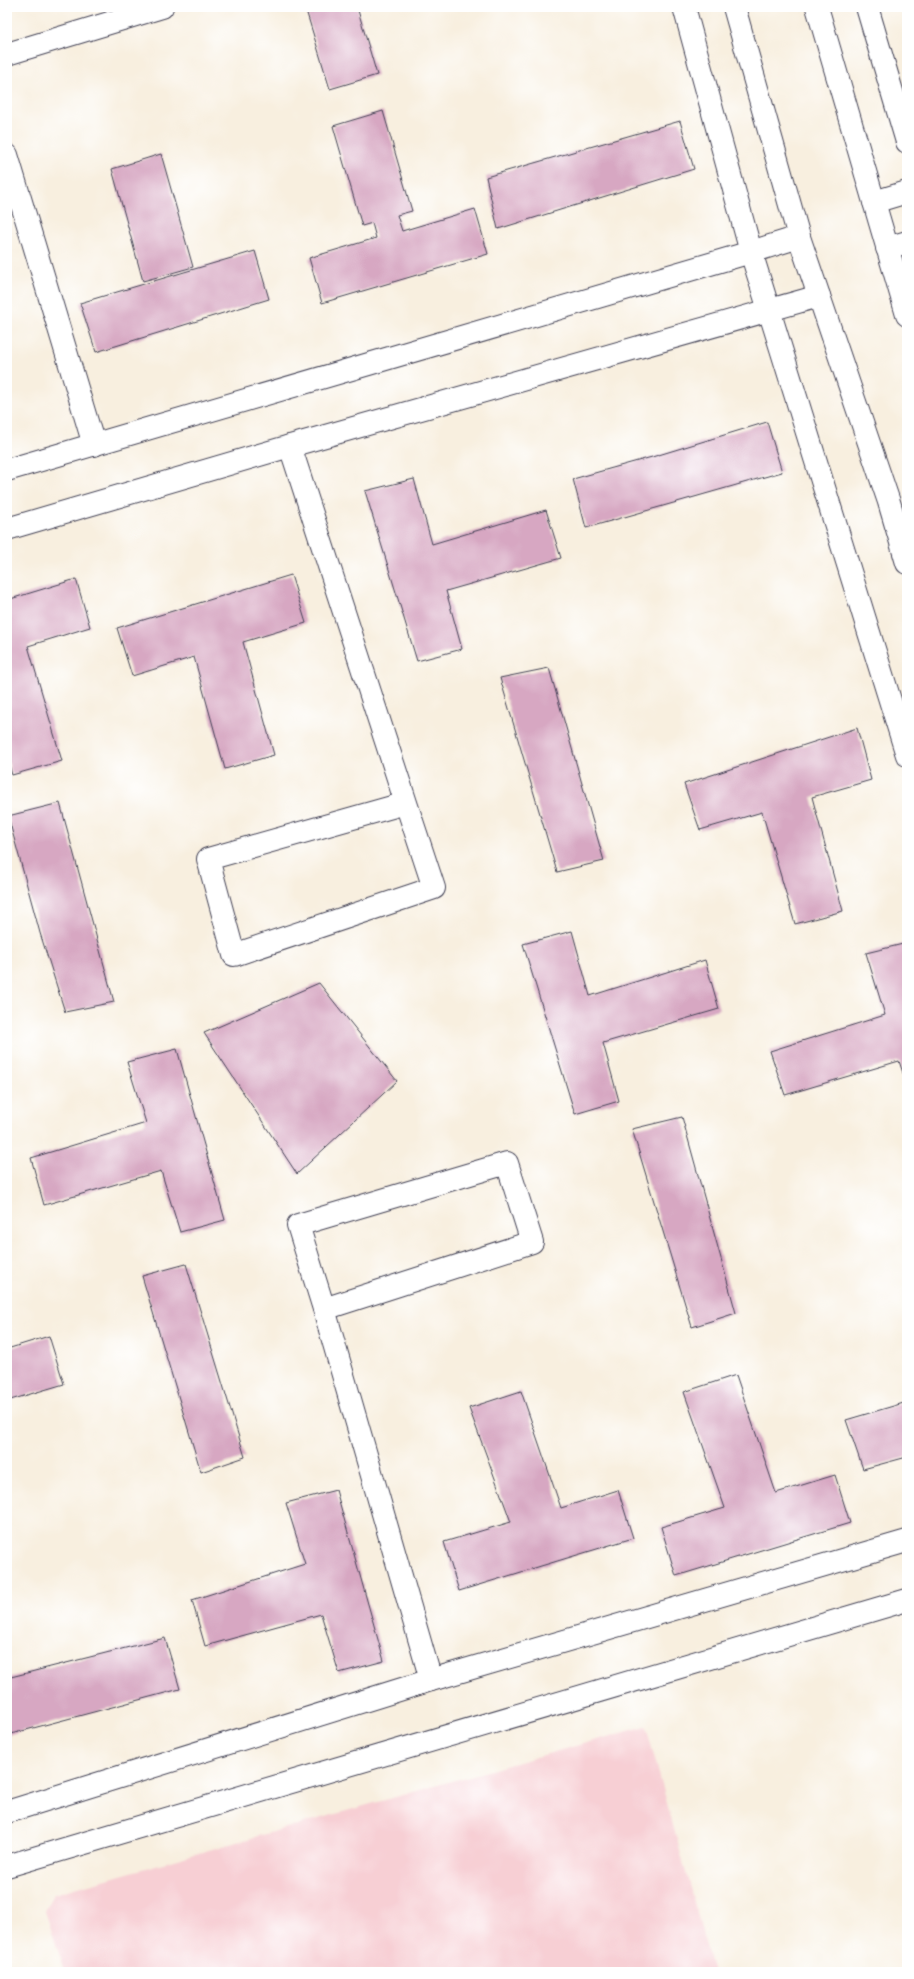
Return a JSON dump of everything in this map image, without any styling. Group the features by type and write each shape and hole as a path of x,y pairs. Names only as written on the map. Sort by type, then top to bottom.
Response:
{"main road":[{"path":"7,54 162,7"},
{"path":"684,7 752,252 907,755"},
{"path":"734,7 799,237 889,502 907,563"},
{"path":"817,7 874,202 897,245 907,315"},
{"path":"867,7 907,142"},
{"path":"7,155 94,445"},
{"path":"874,202 907,192"},
{"path":"7,470 799,237"},
{"path":"7,528 819,296"},
{"path":"290,446 434,888 234,955 208,859 406,803"},
{"path":"324,1309 532,1242 507,1163 298,1225 324,1309 431,1680"},
{"path":"7,1812 431,1680 907,1541"},
{"path":"7,1866 907,1600"}],"shaded area":[{"path":"646,1726 713,1972 65,1972 45,1911 54,1894"}],"building":[{"path":"305,7 357,7 377,75 330,89"},
{"path":"383,111 412,211 397,215 402,231 475,209 488,254 322,303 309,258 376,238 372,223 362,226 333,126"},
{"path":"680,121 694,169 498,229 486,177"},
{"path":"161,154 193,267 143,281 112,169"},
{"path":"255,251 269,299 96,352 80,303"},
{"path":"767,422 782,472 586,528 573,479"},
{"path":"414,479 432,544 546,510 561,558 446,591 462,649 417,661 365,491"},
{"path":"291,575 306,623 243,642 274,755 225,769 194,657 132,676 117,628"},
{"path":"76,579 90,627 28,646 62,761 12,775 7,758 7,600"},
{"path":"549,668 604,861 557,872 500,678"},
{"path":"857,728 871,780 812,797 843,911 795,924 762,812 700,830 684,784"},
{"path":"60,803 114,1002 65,1012 40,933 8,816"},
{"path":"572,931 590,996 705,960 719,1009 603,1043 619,1101 575,1114 523,944"},
{"path":"907,943 907,1085 899,1061 785,1095 770,1051 885,1015 866,953"},
{"path":"319,983 397,1081 297,1174 204,1033"},
{"path":"177,1049 225,1220 180,1232 161,1171 44,1205 31,1158 146,1123 127,1062"},
{"path":"682,1117 736,1313 692,1327 632,1129"},
{"path":"186,1264 245,1457 201,1472 142,1276"},
{"path":"49,1336 64,1384 7,1401 7,1349"},
{"path":"736,1375 776,1493 835,1475 850,1523 676,1576 661,1527 725,1508 684,1392"},
{"path":"521,1391 561,1508 618,1490 633,1538 459,1591 444,1542 511,1522 469,1408"},
{"path":"907,1402 907,1457 863,1469 846,1420"},
{"path":"336,1490 384,1661 339,1673 321,1614 205,1646 192,1600 305,1564 286,1503"},
{"path":"165,1638 180,1689 7,1735 7,1678"}]}
